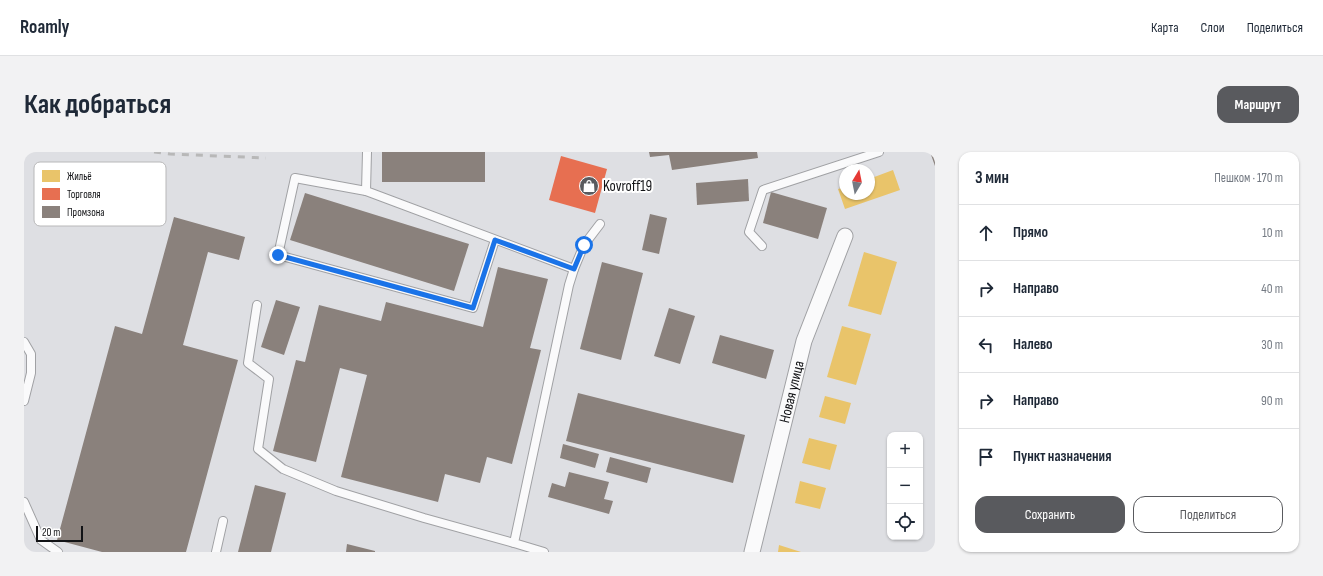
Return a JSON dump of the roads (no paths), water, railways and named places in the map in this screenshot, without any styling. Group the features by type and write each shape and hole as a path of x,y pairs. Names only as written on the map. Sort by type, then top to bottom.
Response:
{"street":[{"name":"Новая улица","path":"752,552 804,341 845,236"}],"lane":[{"path":"366,191 367,152"},
{"path":"762,246 749,232 762,190 879,152"},
{"path":"495,240 473,308 278,255 295,178 366,191 574,269"},
{"path":"514,543 569,285 584,245 600,224"},
{"path":"257,305 248,363 269,379 258,449 283,469 336,491 544,552"},
{"path":"24,342 31,354 31,373 24,401"},
{"path":"24,502 41,540 58,552"},
{"path":"216,552 222,521"}],"railway":[{"path":"154,152 266,158"}],"place":[{"name":"Kovroff19","path":"589,186"}]}
